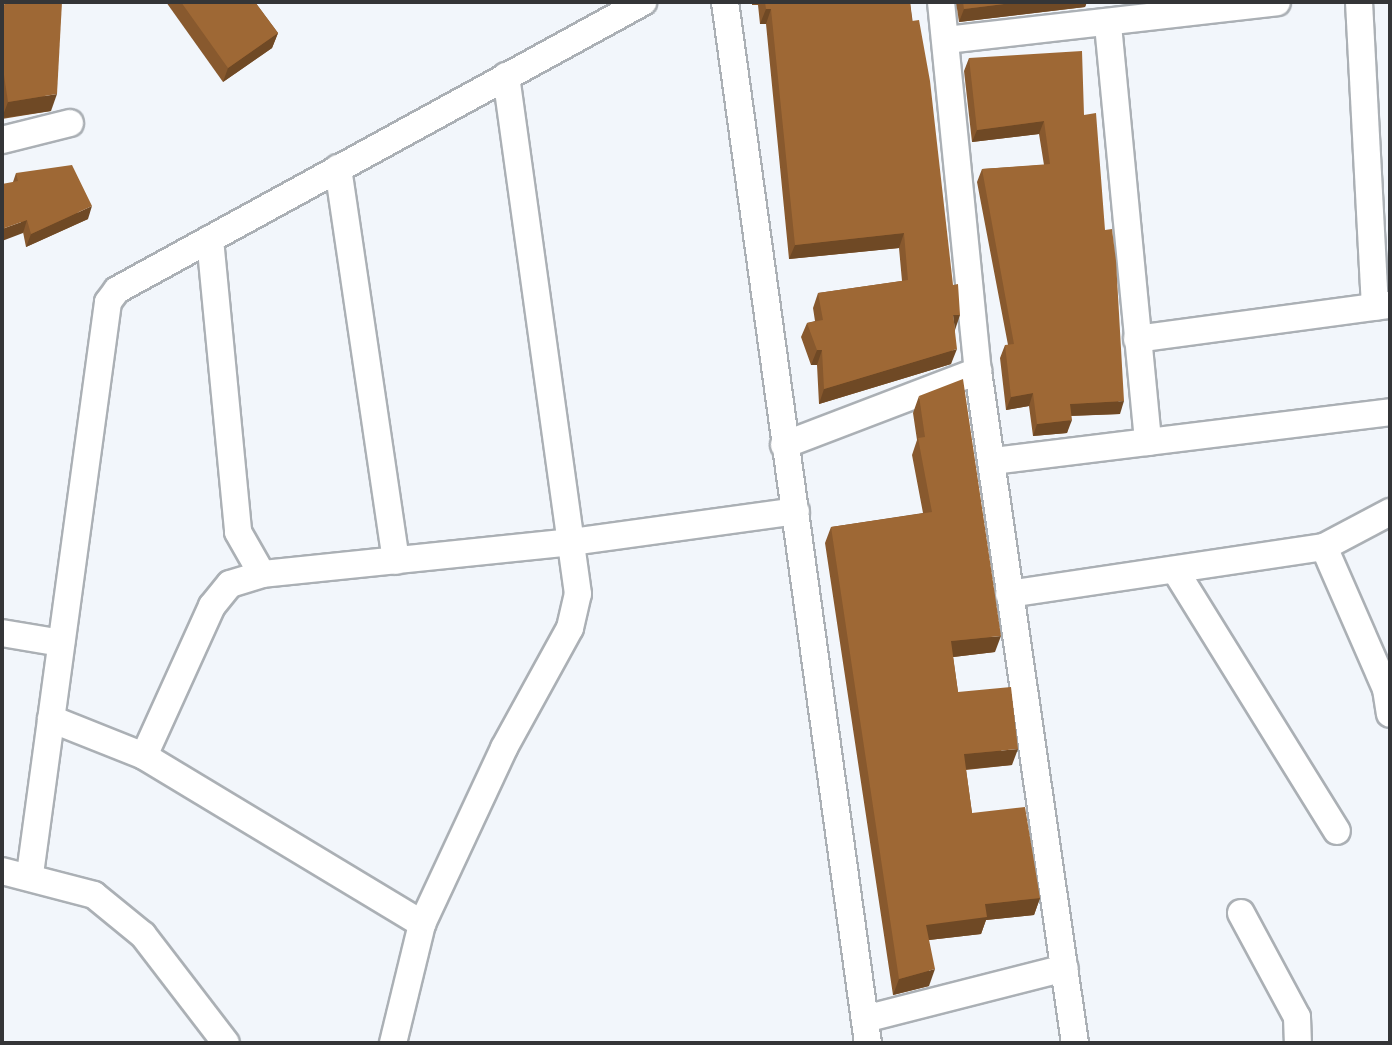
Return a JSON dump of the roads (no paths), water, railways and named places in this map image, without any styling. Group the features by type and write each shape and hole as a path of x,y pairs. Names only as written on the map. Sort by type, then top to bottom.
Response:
{"street":[{"path":"30,874 103,316 117,290 643,2"},
{"path":"725,2 866,1031 1065,968"},
{"path":"941,2 978,371 1075,1043"},
{"path":"946,40 1108,25 1277,2"},
{"path":"1137,339 1382,306 1359,2"},
{"path":"1108,25 1148,442"},
{"path":"393,1043 422,924 504,748 570,628 578,594 506,76"},
{"path":"2,140 70,123"},
{"path":"338,168 396,561"},
{"path":"210,239 238,532 262,574"},
{"path":"784,445 978,371"},
{"path":"993,461 1390,412"},
{"path":"144,756 212,606 230,584 262,574 571,542 796,511"},
{"path":"1009,594 1324,547 1390,512"},
{"path":"1324,547 1386,689 1390,714"},
{"path":"1175,570 1337,831"},
{"path":"2,633 61,643"},
{"path":"51,719 144,756 422,924"},
{"path":"2,871 30,874 94,895 143,935 226,1043"},
{"path":"1241,913 1297,1017 1298,1043"}]}
